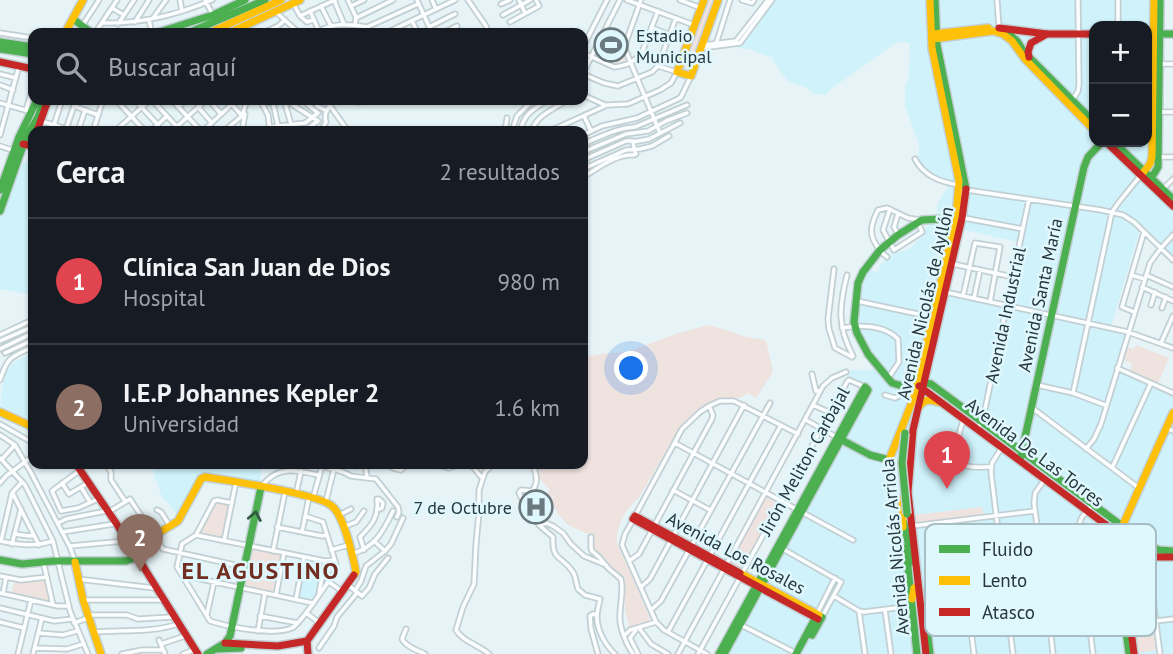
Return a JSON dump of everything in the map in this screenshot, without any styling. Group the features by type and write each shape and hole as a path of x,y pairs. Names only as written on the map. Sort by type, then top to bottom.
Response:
{"main road":[{"path":"70,28 83,0"},
{"path":"170,28 213,15 245,0"},
{"path":"200,28 265,0"},
{"path":"220,28 281,0"},
{"path":"703,4 677,72 691,76 718,0"},
{"name":"Avenida Nicolás de Ayllón","path":"840,439 877,457 890,460 919,387 951,264 962,187 933,36 930,0"},
{"name":"Avenida Nicolás de Ayllón","path":"933,36 935,0"},
{"path":"1150,180 1158,167 1155,157 1154,0"},
{"path":"1154,34 1160,0"},
{"path":"249,28 297,2"},
{"path":"73,19 85,28"},
{"path":"933,36 992,27 998,30 1012,41 1024,59 1089,117"},
{"path":"998,30 1008,28 1047,34 1089,34"},
{"path":"998,30 1012,34 1089,124"},
{"path":"1029,57 1031,43 1047,34"},
{"path":"1154,34 1173,34"},
{"path":"0,42 28,46"},
{"path":"0,49 28,53"},
{"path":"0,62 28,68"},
{"path":"30,126 36,105"},
{"path":"1,207 20,134 42,105"},
{"path":"34,115 36,126"},
{"path":"0,190 28,131"},
{"path":"23,144 28,145"},
{"name":"Avenida Santa María","path":"1021,456 1086,160 1099,147"},
{"path":"1110,147 1143,173"},
{"path":"1119,147 1173,206"},
{"path":"1143,173 1155,157"},
{"path":"1150,180 1173,199"},
{"path":"888,379 868,354 855,326 853,316 859,280 889,241 920,221 959,218"},
{"name":"Avenida Nicolás de Ayllón","path":"905,492 919,387 932,317 959,218"},
{"name":"Avenida De Las Torres","path":"888,379 897,385 919,387 948,404 1112,524"},
{"name":"Avenida Nicolás Arriola","path":"919,387 905,433 901,461 914,588 924,654"},
{"path":"721,654 866,389"},
{"path":"918,408 926,400 933,399 948,404"},
{"name":"Avenida De Las Torres","path":"948,404 964,418 980,426 1003,447 1021,456"},
{"path":"0,410 28,422"},
{"path":"1130,524 1139,489 1170,430 1173,414"},
{"path":"81,469 139,557 208,652"},
{"path":"132,546 178,520 203,477 207,476 329,503 339,515 352,554 356,572 351,590 307,641 262,650 225,643"},
{"path":"208,652 230,638 261,487"},
{"name":"Avenida Nicolás Arriola","path":"905,492 907,525 913,541 924,654"},
{"name":"Avenida De Las Torres","path":"1090,508 1107,524"},
{"path":"110,510 124,532"},
{"name":"Avenida Los Rosales","path":"634,517 819,617"},
{"path":"907,525 912,562"},
{"path":"907,525 912,603 924,654"},
{"path":"913,541 925,619 924,654"},
{"path":"0,561 22,564 126,561 139,557"},
{"path":"139,557 186,636 208,652 241,648"},
{"path":"0,561 22,566 59,562"},
{"path":"75,562 83,600 101,654"},
{"path":"912,603 914,588"},
{"path":"798,654 819,617"},
{"path":"1129,636 1131,654"},
{"path":"307,641 308,654"}],"street":[{"path":"82,26 99,0"},
{"path":"98,28 117,0"},
{"path":"118,24 134,0"},
{"path":"135,22 148,0"},
{"path":"153,28 151,20 166,0"},
{"path":"180,0 183,10"},
{"path":"300,16 334,0 344,24"},
{"path":"348,0 356,18 355,25"},
{"path":"351,6 364,0"},
{"path":"356,18 393,0"},
{"path":"432,0 436,9"},
{"path":"398,28 455,0"},
{"path":"468,0 487,28"},
{"path":"501,4 510,0"},
{"path":"510,22 538,6 536,0"},
{"path":"588,37 607,0"},
{"path":"588,62 620,0"},
{"path":"627,0 640,2 695,25"},
{"path":"680,0 703,4"},
{"path":"716,45 730,0"},
{"path":"742,0 752,3 754,0"},
{"path":"702,46 740,43 770,0"},
{"path":"997,0 998,30"},
{"path":"1072,102 1078,91 1078,0"},
{"path":"1118,0 1118,21"},
{"path":"102,23 151,20 208,1 213,15"},
{"path":"297,2 300,16 307,22 313,20"},
{"path":"327,28 344,24 367,27 418,2 429,27 455,14"},
{"path":"525,2 530,11"},
{"path":"525,2 530,11"},
{"path":"503,15 525,2"},
{"path":"640,2 625,49 660,133"},
{"path":"321,6 331,26"},
{"path":"112,8 124,15"},
{"path":"310,11 316,28"},
{"path":"590,57 614,67 630,63 642,52 658,11"},
{"path":"276,12 294,28"},
{"path":"588,76 618,86 652,72 658,66 676,18"},
{"path":"273,28 285,20"},
{"path":"412,21 415,28"},
{"path":"453,28 457,26"},
{"path":"651,28 670,35"},
{"path":"0,33 28,37"},
{"path":"1156,64 1173,64"},
{"path":"0,135 19,66"},
{"path":"588,98 607,105 628,104 645,97 668,86 677,72 658,66"},
{"path":"0,74 16,78"},
{"path":"6,75 1,86 13,90"},
{"path":"588,132 602,126 637,118 678,99 691,76"},
{"path":"597,102 598,109"},
{"path":"0,103 54,125 60,105"},
{"path":"34,105 34,115"},
{"path":"95,126 101,105"},
{"path":"122,105 143,126"},
{"path":"121,126 145,105"},
{"path":"156,105 176,126"},
{"path":"180,105 178,107 197,126"},
{"path":"178,126 201,105"},
{"path":"213,105 221,114"},
{"path":"208,126 231,105"},
{"path":"233,105 243,117"},
{"path":"242,126 248,105"},
{"path":"263,105 270,126"},
{"path":"275,105 278,126 316,119"},
{"path":"286,105 291,124"},
{"path":"294,105 316,119"},
{"path":"308,105 318,113 310,126"},
{"path":"513,126 517,116 528,105"},
{"path":"522,126 529,113 541,105"},
{"path":"534,126 560,105"},
{"path":"561,126 607,105"},
{"path":"588,142 614,131 635,127 687,105"},
{"path":"67,126 74,106 98,115"},
{"path":"317,106 327,111"},
{"path":"324,126 330,106 344,126"},
{"path":"142,107 158,125 167,116"},
{"path":"198,107 212,123"},
{"path":"80,126 85,110"},
{"path":"1156,116 1173,112"},
{"path":"588,150 626,134 644,132 687,113"},
{"path":"584,116 591,131"},
{"path":"231,126 243,117"},
{"path":"506,126 507,118"},
{"path":"588,158 624,141 641,142 680,123"},
{"path":"588,167 624,150 652,146 669,136"},
{"path":"588,174 608,161 636,154 633,142"},
{"path":"0,146 17,152"},
{"path":"1155,157 1173,157"},
{"path":"915,159 919,167 946,183 1124,215 1135,222 1173,260"},
{"path":"1073,393 1112,212 1143,173"},
{"path":"1163,189 1173,178"},
{"name":"Avenida Industrial","path":"980,426 1029,199"},
{"path":"887,257 873,242 871,230 878,210 890,209 920,221 922,232 895,250 883,230 890,209"},
{"path":"898,214 894,227 898,235"},
{"path":"959,218 1023,229"},
{"path":"1134,312 1122,307 1144,232"},
{"path":"1086,449 1101,424 1151,262 1173,235"},
{"path":"963,296 976,242 1000,247 989,302"},
{"path":"871,261 879,267"},
{"path":"951,264 1013,278"},
{"path":"834,269 829,329 835,348 852,357 842,328 841,307 847,275"},
{"path":"974,298 980,270"},
{"path":"1131,275 1173,287"},
{"path":"1142,288 1173,301"},
{"path":"945,292 1128,332 1173,348"},
{"path":"1151,305 1154,292"},
{"path":"1162,308 1166,297"},
{"path":"855,300 932,317"},
{"path":"1161,343 1173,316"},
{"path":"0,335 28,322"},
{"path":"842,328 862,325 890,333 898,340 899,362 888,379"},
{"path":"14,328 22,352"},
{"path":"0,341 28,331"},
{"path":"0,349 28,333"},
{"path":"5,353 28,342"},
{"path":"0,380 5,363 12,356 28,349"},
{"path":"1117,368 1173,393"},
{"path":"678,654 820,391 826,382 846,372"},
{"path":"812,374 816,391 820,391"},
{"name":"Jirón Meliton Carbajal","path":"699,652 847,382 849,380 866,389"},
{"path":"1112,468 1151,383"},
{"path":"1037,385 1073,393 1106,406"},
{"path":"885,395 895,398 919,387"},
{"path":"707,654 699,652 668,632 656,621 622,545 625,534 686,424 709,406 727,400 744,405 798,434"},
{"path":"651,610 659,604 770,403"},
{"path":"641,587 650,579 744,405"},
{"path":"813,405 831,413"},
{"path":"629,561 639,554 712,419 709,406"},
{"path":"1031,407 1139,489"},
{"path":"964,418 955,453 957,462 965,466 990,467"},
{"path":"806,420 840,439"},
{"path":"0,424 28,440"},
{"path":"668,632 781,425"},
{"path":"22,436 1,459 22,482 53,541 69,606 88,654"},
{"path":"1,437 14,445 28,468"},
{"path":"675,443 853,540"},
{"path":"997,524 990,467 1003,447"},
{"path":"0,483 28,460"},
{"path":"29,469 70,547 75,562"},
{"path":"62,483 69,494 83,486 93,501 78,508 61,511 52,491 76,469"},
{"path":"109,469 111,480 163,549 244,567"},
{"path":"302,532 320,469"},
{"path":"319,648 332,630 351,590 361,581 366,566 385,551 400,517 398,509 376,479 351,477 334,469 329,503"},
{"path":"366,469 367,477"},
{"path":"475,469 482,478"},
{"path":"487,469 478,493 474,584 456,630 460,636 489,654"},
{"path":"534,469 536,487 533,491 521,490 519,493 531,513 553,537 554,554 575,574 578,589 585,595 600,599 598,626 608,648 615,654"},
{"path":"261,487 281,471 294,470 318,475"},
{"path":"296,494 301,471"},
{"path":"1037,524 1035,493 1046,475"},
{"path":"22,482 12,493 1,541 27,546 53,541"},
{"path":"224,541 236,482"},
{"path":"673,490 710,510"},
{"path":"273,551 285,492"},
{"path":"12,493 39,545"},
{"path":"58,523 110,510 128,500"},
{"path":"232,503 214,501 196,534 181,544 177,567 212,622 258,631 294,627 335,571 322,521 305,516"},
{"path":"1079,524 1090,508"},
{"path":"12,544 21,509"},
{"path":"339,515 351,509"},
{"path":"364,550 360,536 372,523 379,509"},
{"path":"157,510 168,524"},
{"path":"343,527 356,522 364,510"},
{"path":"352,554 364,550 374,542 385,529 393,511"},
{"path":"907,525 1035,511"},
{"path":"62,532 116,523"},
{"path":"542,525 546,523 563,533 570,544 584,556 606,565"},
{"path":"278,527 327,535"},
{"path":"15,534 34,535"},
{"path":"196,534 325,561 334,560"},
{"path":"591,537 591,548 621,579 623,588 620,622 628,645 636,654"},
{"path":"374,542 385,551"},
{"path":"331,550 349,545"},
{"path":"70,547 132,546"},
{"path":"780,547 841,582 819,617"},
{"path":"276,595 284,553"},
{"path":"296,599 304,557"},
{"path":"329,582 362,596 388,558"},
{"path":"318,596 325,561"},
{"path":"44,565 53,605"},
{"path":"182,575 312,603"},
{"path":"0,576 21,580 47,578"},
{"path":"6,577 1,594 69,606"},
{"path":"819,617 835,578"},
{"path":"78,579 156,588"},
{"path":"206,616 214,582"},
{"path":"258,631 265,593"},
{"path":"834,596 859,611 885,610 912,603"},
{"path":"18,654 31,600"},
{"path":"83,600 164,600"},
{"path":"0,608 61,621 74,621 88,616 127,615 138,619 177,620"},
{"path":"885,610 891,654"},
{"path":"859,611 865,654"},
{"path":"306,613 320,623"},
{"path":"597,615 590,617 598,654"},
{"path":"260,616 298,623"},
{"path":"33,654 42,618"},
{"path":"1160,654 1156,621 1173,619"},
{"path":"93,632 168,627 177,620"},
{"path":"625,635 656,621"},
{"path":"0,622 24,628"},
{"path":"738,623 798,654"},
{"path":"636,654 630,638 638,628"},
{"path":"638,628 651,644 668,654"},
{"path":"406,629 403,641 425,654"},
{"path":"622,629 629,631"},
{"path":"38,633 63,635 77,631"},
{"path":"122,654 162,647 186,636"},
{"path":"972,636 974,654"},
{"path":"1009,636 1013,654"},
{"path":"1051,636 1053,654"},
{"path":"1091,636 1093,654"},
{"path":"35,648 66,649 83,644"},
{"path":"278,645 282,654"},
{"path":"183,654 208,652"}],"shaded area":[{"path":"705,0 717,0 690,76 678,71"},
{"path":"775,0 1153,0 1153,32 1152,21 1089,21 1089,147 1150,147 1150,161 1142,177 1173,207 1173,257 1141,225 1111,327 1126,333 1117,366 1173,393 1173,654 725,654 869,389 847,378 851,370 869,371 877,365 857,331 856,294 868,267 876,273 885,259 909,249 922,236 938,217 937,205 948,186 930,175 918,162 919,144 905,106 910,44 896,43 825,95 814,94 807,88 789,82 773,58 738,48","holes":["961,229 1021,243 1008,307 947,293"]},
{"name":"Estadio Municipal","path":"608,28 625,37 622,51 626,60 614,64 595,55"},
{"path":"28,161 28,294 0,289 0,217 21,162"},
{"path":"709,325 745,337 766,340 773,372 756,398 747,393 741,398 720,398 695,412 681,425 639,498 623,518 617,543 650,618 632,629 629,627 625,610 625,579 593,550 592,536 568,525 557,513 549,503 555,496 551,491 554,496 545,503 541,498 550,490 538,477 536,469 588,469 588,357 627,352"},
{"path":"1136,345 1169,358 1158,384 1129,371 1131,363 1122,360 1126,347 1133,349"},
{"path":"28,355 28,419 0,406 6,372 12,364"},
{"path":"153,469 262,469 259,486 205,474 200,476 177,516 162,497"},
{"path":"766,495 779,503 741,572 728,564"},
{"path":"216,502 230,505 223,539 198,533"},
{"path":"982,507 984,516 915,524 914,515"},
{"path":"250,549 282,555 275,593 243,586"},
{"path":"305,558 324,562 317,595 313,600 298,597"},
{"path":"46,579 49,602 11,594 15,580"},
{"path":"1134,636 1154,636 1156,650 1136,653"}],"traffic: fast":[{"path":"172,28 213,15 245,0"},
{"path":"200,28 265,0"},
{"path":"935,0 937,45 966,189"},
{"path":"1149,182 1158,167 1160,0"},
{"path":"73,19 85,28"},
{"path":"1006,31 1089,117"},
{"path":"1152,34 1173,34"},
{"path":"0,42 28,46"},
{"path":"0,49 28,53"},
{"path":"0,190 19,137 35,105"},
{"path":"33,126 42,105"},
{"path":"0,211 28,134"},
{"path":"1020,460 1084,167 1088,157 1097,147"},
{"path":"1119,147 1173,199"},
{"path":"916,390 892,383 868,354 854,322 858,283 880,250 898,235 922,220 960,218"},
{"path":"922,382 931,384 1119,524"},
{"path":"719,654 865,387 868,390 724,654"},
{"path":"905,433 902,463 907,514"},
{"path":"840,439 870,455 889,460"},
{"path":"207,654 225,643 230,636 261,487"},
{"path":"904,523 912,562"},
{"path":"906,548 917,654"},
{"path":"1156,549 1173,551"},
{"path":"0,560 22,564 126,561 140,556"},
{"path":"796,654 817,615"},
{"path":"812,635 822,617"},
{"path":"928,636 930,654"},
{"path":"1127,636 1129,654"},
{"path":"217,649 241,648"}],"traffic: slow":[{"path":"68,28 83,0"},
{"path":"220,28 281,0"},
{"path":"240,28 300,0"},
{"path":"704,0 677,72 691,76 718,0"},
{"path":"889,460 914,397 956,217 959,181 932,48 930,0"},
{"path":"1141,175 1152,157 1154,0"},
{"path":"933,34 988,28"},
{"path":"933,39 993,31 1003,34 1089,125"},
{"path":"919,407 926,401 942,403"},
{"path":"0,412 28,425"},
{"path":"1123,524 1173,413"},
{"path":"133,549 178,521 201,479 205,477 292,492 332,506 347,537 356,572 354,575"},
{"path":"902,499 903,527"},
{"path":"75,562 83,600 101,654"},
{"path":"740,573 819,615"},
{"path":"912,599 914,588"}],"traffic: jam":[{"path":"999,28 1047,34 1089,34"},
{"path":"1029,57 1031,43 1047,34"},
{"path":"0,62 28,68"},
{"path":"39,126 46,105"},
{"path":"23,144 28,145"},
{"path":"1111,147 1173,206"},
{"path":"926,654 908,492 913,430 962,218 966,189"},
{"path":"919,386 1105,524"},
{"path":"79,469 198,654"},
{"path":"740,573 635,516 633,519 818,619"},
{"path":"1156,557 1173,557"},
{"path":"225,643 278,646 307,641 354,575"},
{"path":"1132,636 1134,654"},
{"path":"307,641 308,654"}],"place":[{"name":"Estadio Municipal","path":"611,45"},
{"name":"Clínica San Juan de Dios","path":"947,489"},
{"name":"7 de Octubre","path":"536,507"},
{"name":"I.E.P Johannes Kepler 2","path":"140,572"}],"district":[{"name":"EL AGUSTINO","path":"261,570"}]}
